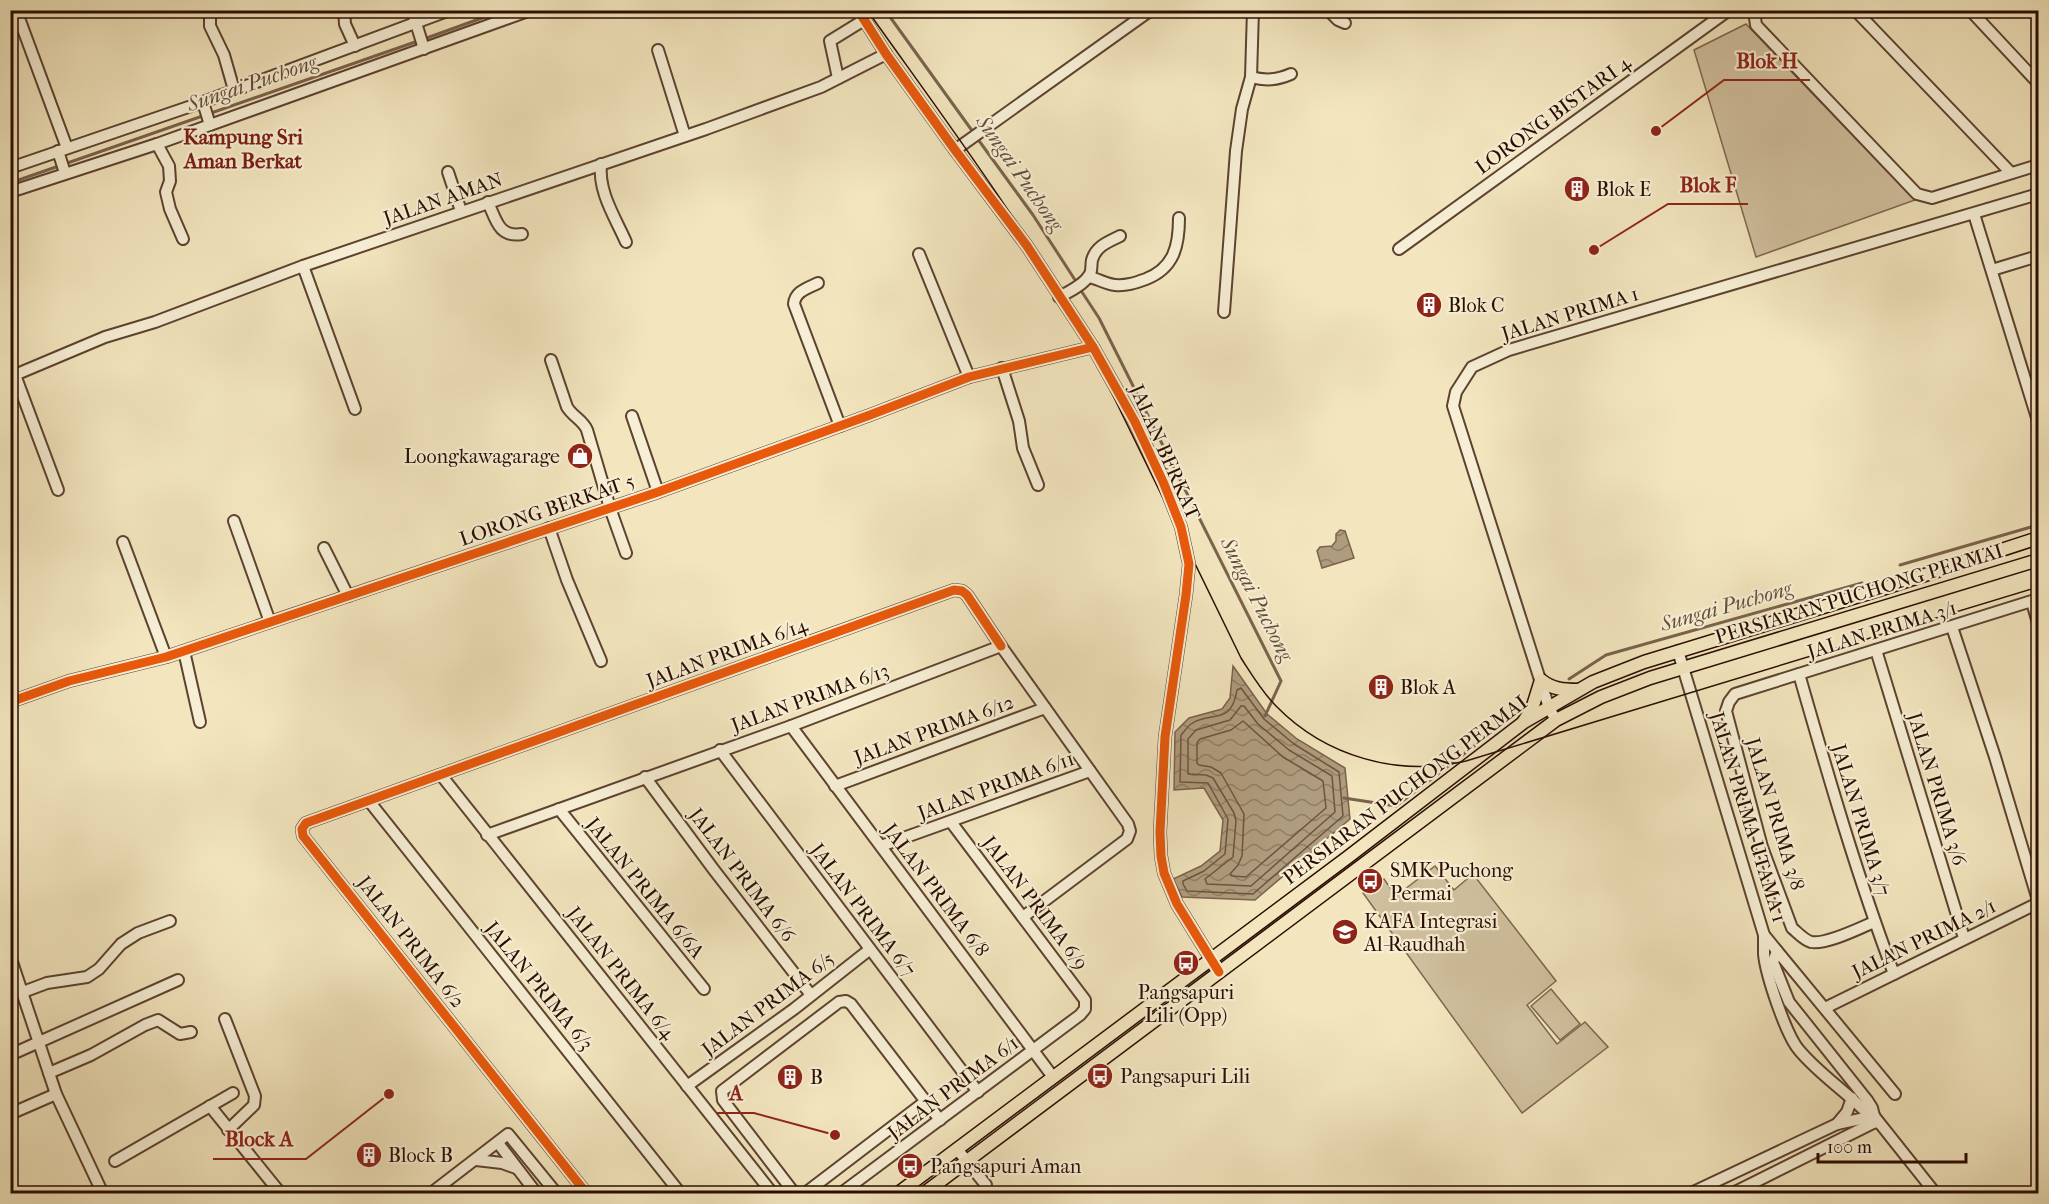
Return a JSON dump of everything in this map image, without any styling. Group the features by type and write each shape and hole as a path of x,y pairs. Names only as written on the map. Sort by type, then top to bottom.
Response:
{"main road":[{"name":"PERSIARAN PUCHONG PERMAI","path":"897,1194 1348,857 1524,722 1579,690 1593,682 1678,651 1885,588 2038,538"},
{"name":"PERSIARAN PUCHONG PERMAI","path":"923,1194 1556,720 1601,697 1650,678 2038,560"},
{"path":"1885,588 1891,604"},
{"path":"1524,722 1532,709 1541,680 1561,690 1579,690"}],"street":[{"path":"16,10 63,149 65,173"},
{"path":"210,10 210,26 227,63 234,90"},
{"path":"344,10 345,24 355,46"},
{"path":"412,10 423,47"},
{"path":"10,168 417,26 450,10"},
{"path":"11,189 157,144 531,10"},
{"path":"955,150 1150,10"},
{"path":"1224,312 1236,151 1242,109 1251,77 1253,10"},
{"path":"1328,10 1338,20 1346,23"},
{"name":"LORONG BISTARI 4","path":"1399,249 1729,10"},
{"path":"1855,10 2011,173"},
{"path":"1970,10 2038,83"},
{"path":"1757,14 1756,25 1917,194 1925,198 1932,198 2038,165"},
{"path":"838,78 830,40 861,15"},
{"name":"JALAN BERKAT","path":"861,15 886,54 1027,246 1093,347 1135,422 1181,527 1189,564 1165,736 1160,832 1164,873 1177,904 1219,972"},
{"path":"658,50 685,136"},
{"name":"JALAN AMAN","path":"13,376 105,337 155,322 303,266 685,136 821,87 886,54"},
{"path":"1251,77 1264,81 1291,74"},
{"path":"203,102 210,125"},
{"path":"157,144 169,166 170,181 166,192 170,209 183,239"},
{"path":"602,164 600,173 603,192 626,242"},
{"path":"448,172 461,212"},
{"name":"JALAN PRIMA 1","path":"1556,720 1549,708 1454,406 1456,392 1472,367 1509,350 2038,194"},
{"path":"488,202 504,233 522,234"},
{"path":"1974,214 2038,421"},
{"path":"1086,279 1112,285 1131,285 1157,274 1168,266 1176,249 1179,218"},
{"path":"1059,297 1086,279 1091,272 1094,253 1099,247 1120,236"},
{"path":"919,254 969,376"},
{"path":"1992,270 2038,256"},
{"path":"303,266 355,408"},
{"path":"818,283 798,293 794,304 840,426"},
{"name":"LORONG BERKAT 5","path":"10,702 69,681 166,657 658,492 969,376 1093,347"},
{"path":"551,360 567,408 587,430 626,553"},
{"path":"1002,368 1019,421 1023,448 1038,485"},
{"path":"13,376 58,490"},
{"path":"632,416 658,492"},
{"path":"234,521 270,622"},
{"path":"549,528 567,580 601,661"},
{"path":"123,542 166,657"},
{"path":"324,548 348,596"},
{"name":"JALAN PRIMA 6/14","path":"441,775 954,590 968,595 1001,646"},
{"path":"2035,600 2038,623"},
{"name":"JALAN PRIMA 3/1","path":"1735,694 2035,600"},
{"path":"1952,627 1995,757 2038,901"},
{"path":"1001,646 1128,824 1130,831 1127,838 1023,916"},
{"name":"JALAN PRIMA 6/13","path":"487,835 791,726 1001,646"},
{"name":"JALAN PRIMA 3/6","path":"1876,650 1964,938"},
{"path":"184,651 200,722"},
{"name":"JALAN PRIMA UTAMA 1","path":"1678,651 1764,935 1895,1094"},
{"name":"JALAN PRIMA 3/7","path":"1799,674 1842,823 1874,922 1894,974"},
{"name":"JALAN PRIMA 3/8","path":"1735,694 1726,711 1762,847 1792,928 1813,942 1832,939 1874,922"},
{"name":"JALAN PRIMA 6/12","path":"835,786 1046,708"},
{"name":"JALAN PRIMA 6/8","path":"791,726 1053,1077"},
{"name":"JALAN PRIMA 6/7","path":"720,750 978,1092"},
{"name":"JALAN PRIMA 6/11","path":"881,846 1090,771"},
{"name":"JALAN PRIMA 6/2","path":"441,775 306,823 302,829 303,836 587,1194"},
{"name":"JALAN PRIMA 6/4","path":"441,775 773,1194"},
{"name":"JALAN PRIMA 6/6","path":"645,777 812,995"},
{"name":"JALAN PRIMA 6/3","path":"369,801 681,1194"},
{"name":"JALAN PRIMA 6/6A","path":"559,808 704,989"},
{"name":"JALAN PRIMA 6/9","path":"951,822 1085,1000 1085,1008"},
{"name":"JALAN PRIMA 2/1","path":"1825,1008 2038,901"},
{"path":"22,992 47,983 87,977 99,969 121,944 138,933 170,921"},
{"path":"1764,935 1764,956 1791,1039 1814,1065 1876,1119 1936,1194"},
{"name":"JALAN PRIMA 6/5","path":"687,1086 812,995 869,950"},
{"path":"1777,951 1773,962 1789,1002 1867,1100 1876,1119"},
{"path":"10,956 56,1094 103,1194"},
{"path":"10,1055 178,980"},
{"path":"795,1194 723,1100 722,1091 839,1002 846,1001 851,1004 940,1120"},
{"name":"JALAN PRIMA 6/1","path":"840,1194 1080,1015 1085,1008"},
{"path":"225,1019 255,1096 254,1105 228,1130"},
{"path":"49,1073 91,1055 158,1020 180,1034 191,1032"},
{"path":"115,1161 233,1093"},
{"path":"10,1114 56,1094"},
{"path":"1838,1124 1847,1112 1852,1098"},
{"path":"804,1194 926,1101"},
{"path":"210,1106 281,1194"},
{"path":"1689,1194 1838,1124 1876,1119"},
{"path":"1731,1194 1873,1123 1876,1119"},
{"path":"430,1194 508,1134 557,1194"},
{"path":"498,1143 537,1194"},
{"path":"957,1149 986,1185"},
{"path":"476,1160 502,1163 517,1168"}],"shaded area":[{"path":"1746,24 1915,200 1756,257 1694,50"},
{"path":"1435,866 1454,890 1473,874 1556,981 1527,1005 1557,1044 1585,1022 1608,1047 1522,1113 1363,893 1384,879 1396,896"},
{"path":"1551,989 1580,1024 1560,1040 1531,1006"}],"water":[{"path":"1340,530 1345,531 1354,558 1322,568 1317,551 1320,547 1332,546"},
{"path":"1233,666 1267,714 1297,739 1345,768 1350,819 1255,900 1182,897 1173,879 1201,866 1220,851 1223,820 1204,788 1174,790 1175,732 1189,718 1222,709 1230,698"}],"waterway":[{"name":"Sungai Puchong","path":"424,39 504,10"},
{"name":"Sungai Puchong","path":"885,10 973,132"},
{"name":"Sungai Puchong","path":"10,183 418,41"},
{"name":"Sungai Puchong","path":"977,138 1033,215 1077,283"},
{"name":"Sungai Puchong","path":"1080,289 1099,318 1281,681 1265,716"},
{"name":"Sungai Puchong","path":"1900,565 2038,525"},
{"name":"Sungai Puchong","path":"1569,679 1606,655 1862,583"},
{"name":"Sungai Puchong","path":"1344,798 1396,806 1512,717"}],"tram line":[{"path":"867,10 981,170 1060,293 1084,336 1241,658 1276,706 1296,724 1340,750 1364,759 1389,764 1415,766 1466,761 2038,587"}],"cycle path":[{"path":"858,10 886,54 1027,246 1093,347 1135,422 1181,527 1189,564 1165,737 1160,832 1161,856 1164,873 1177,904 1219,972"},
{"path":"10,702 69,681 166,657 658,492 969,377 1093,347"},
{"path":"587,1194 303,836 302,829 306,823 954,590 962,591 967,595 1001,646"}],"place":[{"name":"Blok H","path":"1656,131"},
{"name":"Blok E","path":"1577,189"},
{"name":"Blok F","path":"1594,250"},
{"name":"Blok C","path":"1429,305"},
{"name":"Loongkawagarage","path":"580,456"},
{"name":"Blok A","path":"1381,687"},
{"name":"SMK Puchong Permai","path":"1370,881"},
{"name":"KAFA Integrasi Al-Raudhah","path":"1345,932"},
{"name":"Pangsapuri Lili (Opp)","path":"1186,963"},
{"name":"Pangsapuri Lili","path":"1100,1076"},
{"name":"B","path":"790,1077"},
{"name":"Block A","path":"389,1094"},
{"name":"A","path":"835,1135"},
{"name":"Block B","path":"369,1155"},
{"name":"Pangsapuri Aman","path":"910,1166"}],"district":[{"name":"Kampung Sri Aman Berkat","path":"243,149"}]}
